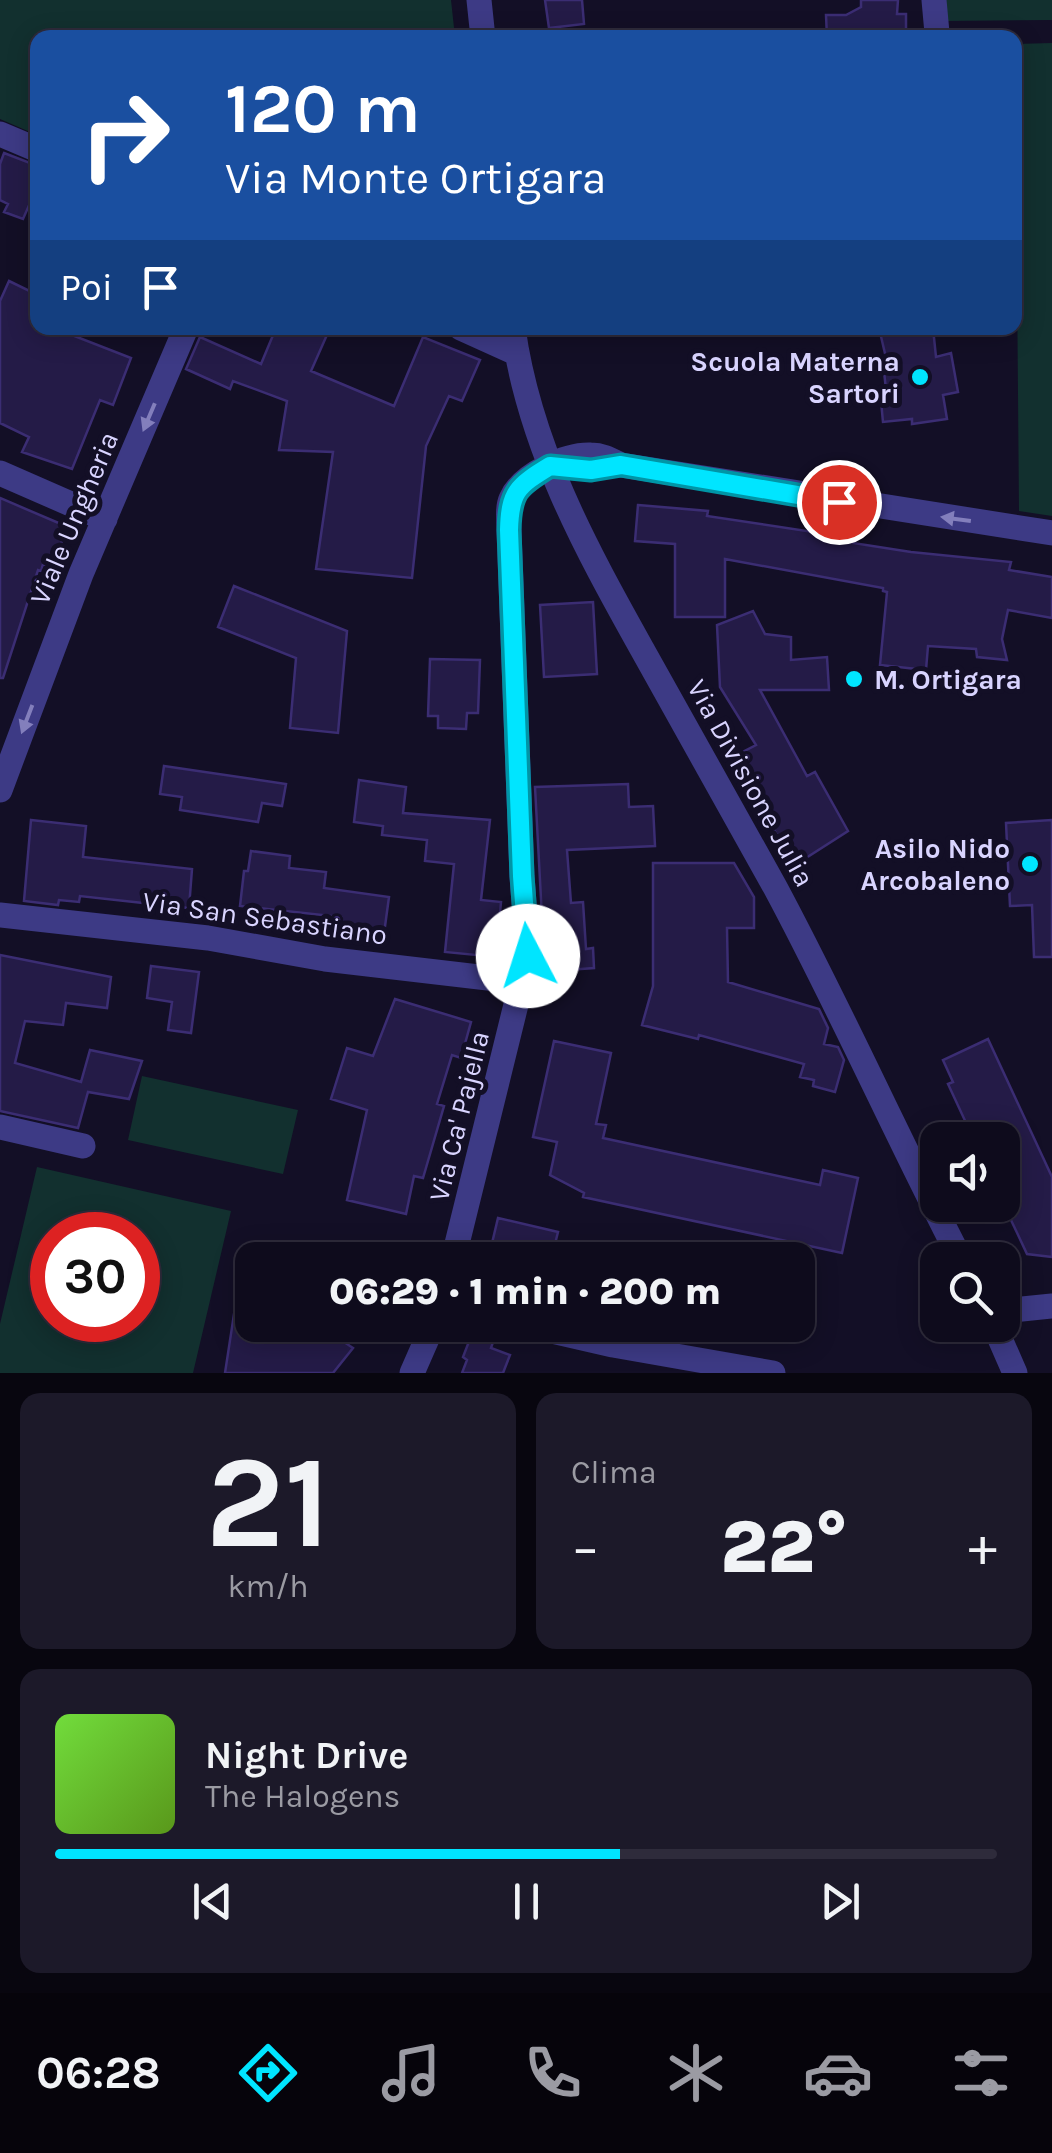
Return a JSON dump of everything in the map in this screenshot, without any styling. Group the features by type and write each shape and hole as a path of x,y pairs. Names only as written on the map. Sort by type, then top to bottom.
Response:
{"street":[{"path":"479,0 482,30"},
{"path":"934,0 937,30"},
{"path":"0,134 30,147"},
{"name":"Viale Ungheria","path":"0,790 105,518 183,335"},
{"name":"Via Divisione Julia","path":"514,340 550,466 578,534 856,1041 952,1242"},
{"path":"550,466 589,454 621,465 1052,534"},
{"name":"Via Ca' Pajella","path":"457,1242 528,956 518,780 510,501 520,487 550,466"},
{"path":"0,473 105,518"},
{"name":"Via San Sebastiano","path":"0,915 208,938 325,959 522,982"},
{"path":"0,1127 82,1146"},
{"path":"1020,1309 1052,1306"},
{"path":"412,1373 426,1342"},
{"path":"600,1342 694,1366 773,1373"},
{"path":"1001,1342 1015,1373"}],"green space":[{"path":"0,0 451,0 454,30 30,30 30,132 0,119"},
{"path":"940,0 1052,0 1052,20 941,21"},
{"path":"1052,43 1052,516 1019,511 1022,44"},
{"path":"142,1076 298,1110 283,1174 128,1140"},
{"path":"37,1167 231,1211 193,1373 0,1373 0,1324"}],"building":[{"path":"545,0 582,0 584,24 549,28"},
{"path":"861,0 898,0 897,14 906,14 906,30 827,30 826,15 846,15 861,7"},
{"path":"4,153 30,163 30,203 23,219 4,212 8,204 0,200 0,164"},
{"path":"9,281 30,291 30,335 72,335 131,358 113,405 100,400 72,469 22,452 29,437 0,423 0,301"},
{"path":"273,335 327,335 311,371 394,406 423,337 480,360 462,401 449,396 426,446 412,578 316,569 333,452 279,450 287,401 233,381 230,389 186,369 200,337 261,364"},
{"name":"Scuola Materna Sartori","path":"881,335 934,335 936,357 951,353 958,392 943,395 947,419 912,424 912,419 883,422 881,401 887,399 883,362 887,362"},
{"path":"0,498 68,527 51,568 43,564 38,570 3,678 0,678"},
{"path":"638,505 708,511 707,516 853,538 853,543 911,552 1011,562 1009,570 1052,577 1052,618 1008,610 1002,639 1007,660 977,657 976,649 928,646 926,670 880,665 887,592 883,588 725,559 725,617 675,617 675,544 635,541"},
{"path":"234,586 347,631 338,733 290,728 296,658 218,627"},
{"path":"593,602 597,674 544,677 540,605"},
{"path":"753,611 765,634 791,637 791,660 827,657 829,690 760,690 807,776 815,772 848,831 795,865 731,758 756,745 720,687 717,625"},
{"path":"430,659 480,660 478,713 467,713 466,729 438,728 438,716 428,716"},
{"path":"164,766 286,784 282,806 262,803 258,822 180,810 182,797 160,794"},
{"path":"359,780 406,787 403,813 490,820 481,900 501,902 496,957 445,952 454,864 425,861 427,840 382,835 383,826 354,822"},
{"path":"628,784 629,807 653,806 655,846 567,850 571,903 583,902 586,949 593,948 594,968 541,972 544,955 535,787"},
{"path":"31,820 86,826 83,857 192,869 189,908 80,896 79,902 59,900 58,905 24,901"},
{"name":"Asilo Nido Arcobaleno","path":"1052,820 1052,957 1034,957 1032,905 1010,906 1006,823"},
{"path":"251,851 290,856 289,868 326,872 324,888 389,897 383,941 338,935 341,917 240,906"},
{"path":"653,863 734,863 754,897 754,928 727,928 728,982 819,1009 828,1028 824,1044 838,1047 844,1060 835,1092 813,1086 814,1080 800,1077 804,1064 699,1035 698,1039 642,1025 653,986"},
{"path":"0,955 111,977 107,1008 66,1003 63,1025 25,1021 15,1063 81,1082 90,1050 142,1061 129,1099 88,1092 78,1128 0,1111"},
{"path":"151,966 199,972 191,1033 168,1030 172,1002 147,998"},
{"path":"395,999 471,1022 461,1058 452,1055 437,1104 444,1106 423,1178 414,1176 406,1214 347,1200 367,1110 331,1099 347,1048 373,1056"},
{"path":"988,1039 1052,1177 1052,1257 1027,1254 1012,1222 1020,1222 1020,1122 966,1122 948,1084 953,1082 943,1060"},
{"path":"554,1041 611,1053 596,1124 606,1125 603,1138 820,1185 823,1170 858,1178 842,1253 815,1247 815,1242 791,1242 583,1197 584,1193 550,1175 557,1142 533,1137"},
{"path":"498,1218 558,1232 556,1242 492,1242"},
{"path":"235,1308 235,1342 344,1342 353,1348 333,1373 225,1373"},
{"path":"469,1342 493,1342 491,1348 510,1355 503,1373 462,1373 467,1360 463,1357"}],"place":[{"name":"Scuola Materna Sartori","path":"920,377"},
{"name":"M. Ortigara","path":"854,679"},
{"name":"Asilo Nido Arcobaleno","path":"1030,864"}],"route":[{"path":"528,956 510,501 529,479 550,466 608,470 621,465 839,502"}]}
